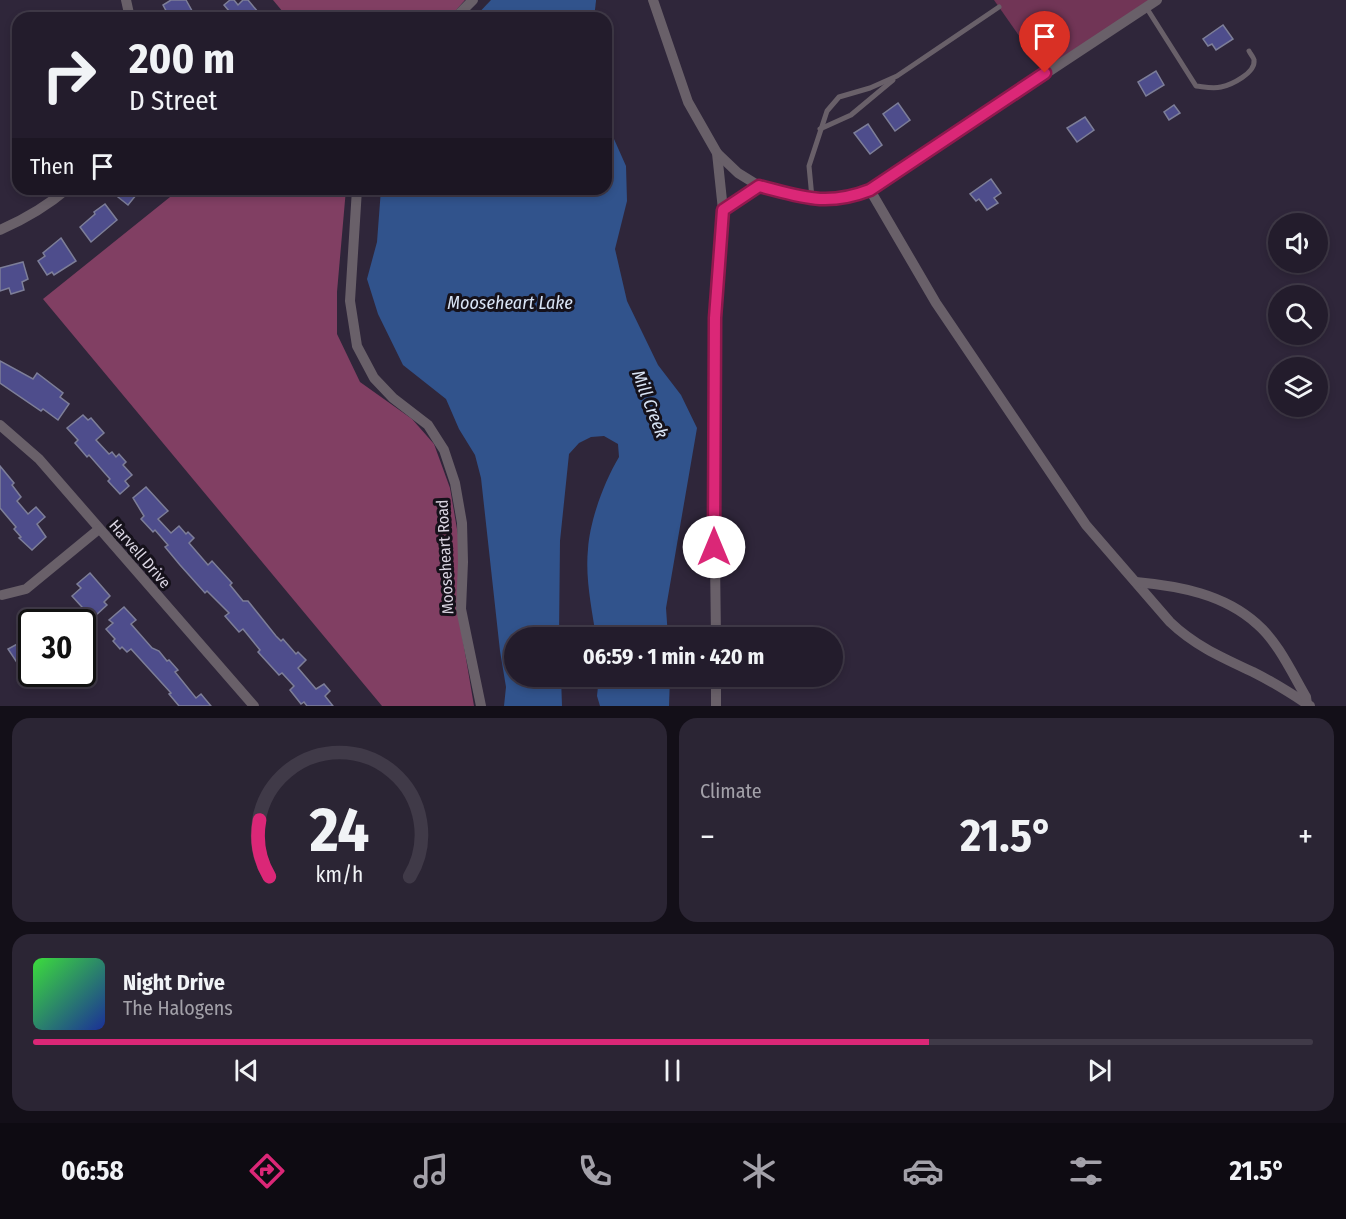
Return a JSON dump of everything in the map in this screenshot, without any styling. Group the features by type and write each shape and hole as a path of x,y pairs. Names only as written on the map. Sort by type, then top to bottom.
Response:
{"street":[{"path":"461,12 473,0"},
{"path":"654,0 688,102 717,153 738,173 759,186 813,199 831,200 851,198 870,190 1156,0"},
{"path":"716,627 715,318 723,210 717,153"},
{"path":"723,210 759,186"},
{"path":"870,190 936,303 1086,525 1185,637 1309,705"},
{"path":"0,230 51,204 61,195"},
{"name":"Mooseheart Road","path":"357,195 350,302 357,346 374,378 393,398 428,425 444,450 455,483 462,522 461,609 482,706"},
{"name":"Harvell Drive","path":"0,425 39,459 254,706"},
{"path":"2,595 26,589 99,530"},
{"path":"1136,582 1160,584 1200,593 1221,600 1240,611 1258,624 1273,643 1309,705"},
{"path":"716,687 716,706"}],"lane":[{"path":"820,129 851,115 897,76 999,7"},
{"path":"1146,7 1196,86 1221,87 1237,81 1254,64 1249,51"},
{"path":"813,199 809,166 827,111 839,97 870,88 897,76"}],"shaded area":[{"path":"273,0 465,0 454,12 283,12"},
{"path":"994,0 1157,0 1045,73"},
{"path":"173,195 345,195 337,292 337,334 360,382 412,419 434,444 450,488 458,535 459,617 474,706 382,706 43,299"}],"water":[{"path":"491,0 596,0 595,12 480,12"},
{"name":"Mooseheart Lake","path":"612,134 626,166 627,201 615,249 627,301 658,365 681,395 697,428 666,608 667,627 595,627 588,583 589,538 599,502 619,457 618,444 604,436 591,437 579,443 569,454 560,541 559,627 504,627 504,675 481,478 475,455 459,429 446,399 403,365 378,314 367,279 377,242 381,195 612,195"},
{"name":"Mooseheart Lake","path":"506,687 561,687 562,706 504,706"},
{"path":"598,687 670,687 669,706 600,706 597,696"}],"building":[{"path":"171,0 186,0 193,12 167,12 163,5"},
{"path":"230,0 234,0 238,5 243,0 248,0 258,12 230,12 224,5"},
{"path":"1223,25 1233,39 1216,50 1212,44 1208,46 1203,39"},
{"path":"1156,71 1164,85 1146,96 1138,82"},
{"path":"898,103 910,120 895,131 883,114"},
{"path":"1174,105 1180,113 1169,120 1164,112"},
{"path":"1085,117 1094,130 1077,142 1067,128"},
{"path":"868,124 882,145 870,154 854,133"},
{"path":"991,179 1001,193 994,198 998,203 987,210 979,199 976,201 970,194"},
{"path":"116,195 136,195 128,205"},
{"path":"105,204 117,220 91,242 80,227"},
{"path":"61,238 76,261 54,275 52,272 47,275 38,261 45,256 43,253"},
{"path":"23,262 28,279 22,282 24,290 11,294 9,288 0,291 0,268"},
{"path":"0,361 33,379 37,373 63,393 60,397 69,404 58,420 0,383"},
{"path":"83,415 88,420 91,418 104,433 96,440 109,454 112,452 116,457 119,454 126,462 123,465 132,475 125,481 129,486 120,494 89,455 87,457 75,443 78,440 67,428"},
{"path":"0,466 14,483 12,485 21,497 17,501 28,514 36,507 45,517 37,524 46,537 32,550 19,538 21,537 14,529 16,527 0,508"},
{"path":"146,487 168,511 158,519 171,533 179,526 186,534 188,532 194,538 189,543 208,565 212,561 232,583 230,585 243,601 248,601 276,636 281,641 283,639 296,654 298,652 306,660 298,668 316,689 324,684 330,691 325,696 333,706 307,706 304,702 301,704 290,690 294,686 282,673 279,675 258,652 260,650 243,629 239,632 225,616 229,613 207,591 205,593 180,565 165,547 168,545 141,519 144,516 133,498"},
{"path":"90,573 110,596 104,602 107,605 96,615 96,609 84,609 72,596 81,588 77,584"},
{"path":"124,607 136,620 131,624 152,648 159,651 178,670 175,672 196,698 201,694 211,706 179,706 169,694 171,693 131,649 127,652 122,647 120,649 106,629 113,623 109,620"},
{"path":"18,644 18,664 8,649"}],"route":[{"path":"714,547 715,318 723,210 759,186 813,199 831,200 851,198 870,190 1045,73"}],"water label":[{"name":"Mill Creek","path":"650,404"}]}
